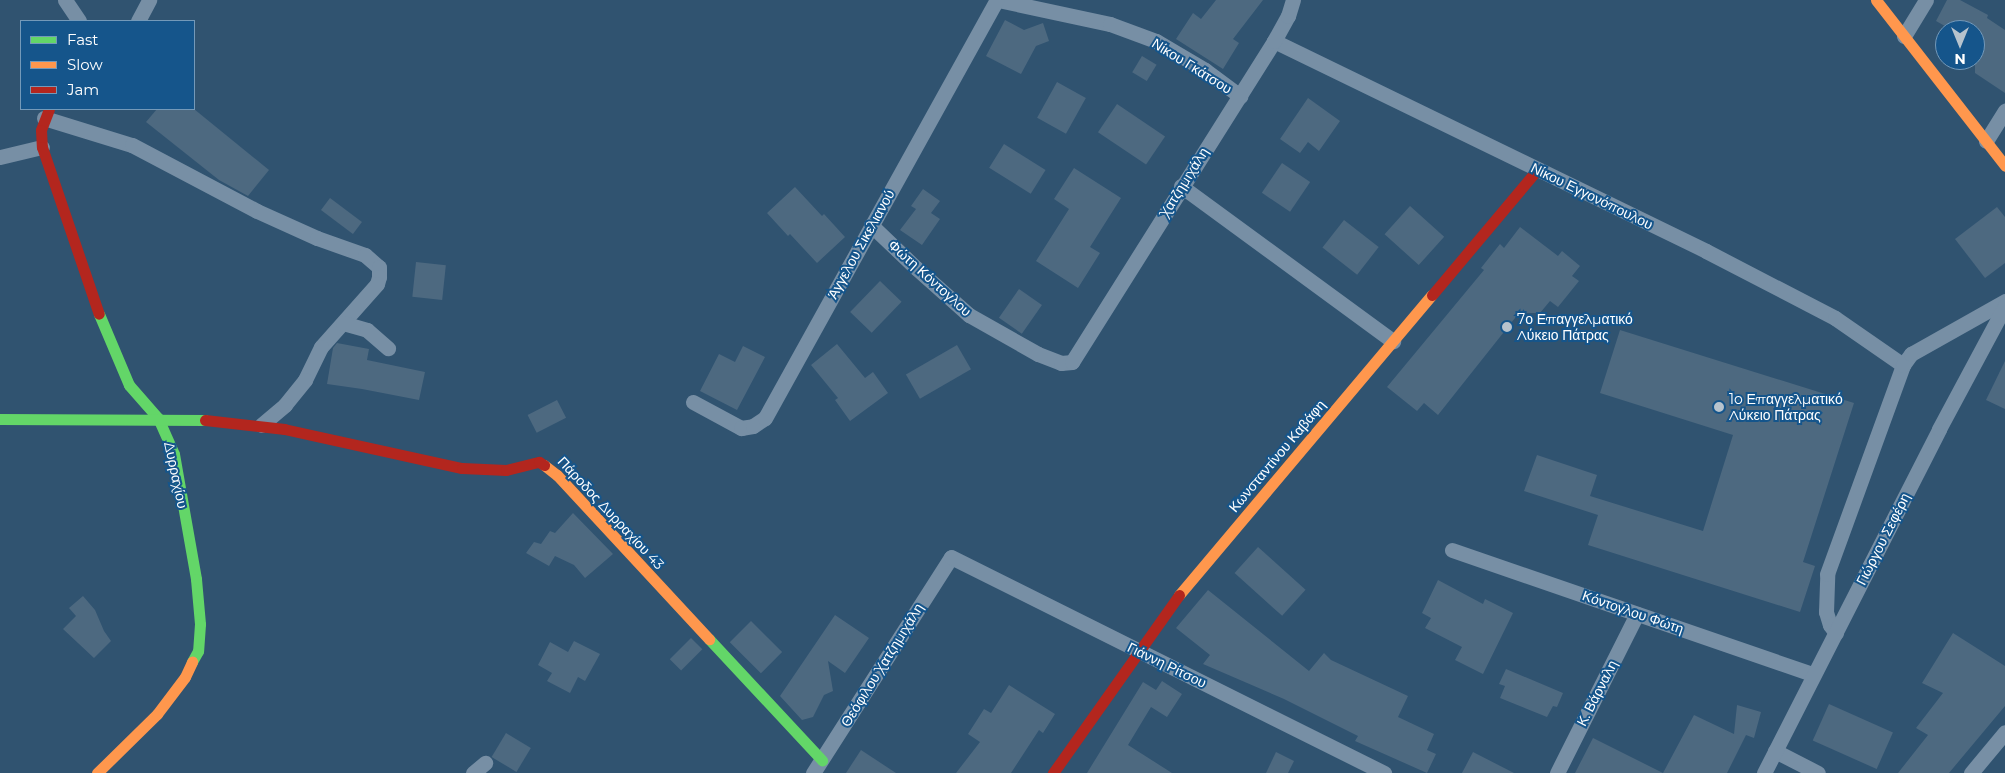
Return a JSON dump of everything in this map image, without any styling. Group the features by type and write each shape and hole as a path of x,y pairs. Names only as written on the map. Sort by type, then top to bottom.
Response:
{"street":[{"path":"65,0 78,20"},
{"path":"139,20 149,0"},
{"name":"Νίκου Γκάτσου","path":"998,0 1110,24 1156,41 1205,70 1240,96"},
{"name":"Άγγελου Σικελιανού","path":"693,402 741,428 753,426 765,418 998,0"},
{"name":"Χατζημιχάλη","path":"1072,362 1274,41 1288,16 1293,0"},
{"path":"1876,0 2005,166"},
{"path":"1904,36 1926,0"},
{"name":"Νίκου Εγγονόπουλου","path":"1274,41 1706,251 1824,312 1903,365"},
{"path":"1986,142 2005,111"},
{"path":"47,113 132,145 257,211 374,261 380,271 376,284 321,347 304,380 285,405 261,425"},
{"name":"Δυρραχίου","path":"47,113 40,139 42,147 112,350 129,385 158,418 174,454 194,569 200,624 198,650 185,677 157,714 98,773"},
{"path":"0,157 42,147"},
{"name":"Κωνσταντίνου Καβάφη","path":"1053,773 1178,596 1537,170"},
{"path":"1181,186 1394,342"},
{"name":"Φώτη Κόντογλου","path":"871,225 969,315 1038,354 1060,363 1072,362"},
{"path":"1836,633 1830,625 1826,612 1827,574 1903,365 1911,354 2005,301"},
{"name":"Γιώργου Σεφέρη","path":"1764,773 1939,428 2005,306"},
{"path":"343,323 367,330 388,348"},
{"name":"Πάροδος Δυρραχίου 43","path":"0,418 218,420 261,425 462,468 496,470 512,469 534,462 545,464 822,760"},
{"name":"Κόντογλου Φώτη","path":"1452,550 1813,674"},
{"name":"Γιάννη Ρίτσου","path":"951,557 1364,769 1384,773"},
{"name":"Θεόφιλου Χατζημιχάλη","path":"813,773 951,557"},
{"name":"Κ. Βάρναλη","path":"1557,773 1637,614"},
{"path":"1971,773 2005,732"},
{"path":"1775,751 1818,773"},
{"path":"473,773 485,762"}],"building":[{"path":"1216,0 1263,0 1233,39 1239,43 1223,69 1176,39 1193,13 1201,19"},
{"path":"1947,0 1960,0 1988,15 1987,18 2005,30 2005,93 1975,73 1975,70 1985,70 1985,20 1937,20"},
{"path":"1005,20 1024,30 1043,23 1049,41 1036,46 1021,74 986,56"},
{"path":"1142,56 1157,65 1147,81 1132,72"},
{"path":"1057,82 1086,98 1066,134 1037,118"},
{"path":"1308,98 1340,121 1319,151 1308,142 1300,153 1280,139"},
{"path":"1117,104 1165,136 1146,165 1098,132"},
{"path":"156,110 195,110 269,170 248,196 219,180 146,122"},
{"path":"1004,144 1046,170 1031,194 989,168"},
{"path":"1282,163 1310,182 1290,212 1262,193"},
{"path":"1074,168 1121,198 1090,247 1100,253 1078,288 1036,261 1069,209 1054,199"},
{"path":"795,187 845,237 817,263 767,213"},
{"path":"923,189 940,201 931,213 940,219 922,245 900,230 916,209 911,206"},
{"path":"330,198 362,222 353,234 321,210"},
{"path":"1410,206 1444,237 1419,265 1385,234"},
{"path":"1997,207 2005,217 2005,263 1985,278 1955,239"},
{"path":"1344,220 1379,247 1357,275 1322,248"},
{"path":"1520,227 1558,256 1562,251 1580,266 1572,276 1579,281 1558,307 1550,301 1540,313 1519,313 1438,415 1424,403 1417,411 1387,387 1484,270 1481,268 1500,244 1504,248"},
{"path":"416,262 446,265 442,300 412,297"},
{"path":"880,281 902,302 872,333 850,312"},
{"path":"1019,289 1042,305 1022,334 999,318"},
{"path":"1620,330 1854,403 1803,562 1815,566 1800,612 1588,545 1598,515 1524,491 1537,455 1597,475 1590,496 1703,531 1733,435 1600,393"},
{"path":"337,343 369,349 367,360 425,372 419,400 327,384 333,348"},
{"path":"837,344 865,378 873,372 888,393 850,421 835,400 838,398 811,365"},
{"path":"957,345 971,369 920,399 906,374"},
{"path":"743,346 765,357 737,410 700,391 719,354 735,362"},
{"path":"2005,361 2005,409 1986,400"},
{"path":"557,400 566,418 537,433 528,415"},
{"path":"573,513 613,554 585,578 574,565 555,556 549,566 526,553 534,542 541,544 550,531 555,533"},
{"path":"1258,547 1306,590 1282,616 1235,573"},
{"path":"1438,580 1483,604 1485,599 1513,613 1483,674 1455,660 1462,647 1425,628 1431,618 1422,613"},
{"path":"1208,590 1309,671 1324,653 1331,660 1408,696 1398,717 1434,734 1427,750 1436,754 1427,773 1355,741 1358,736 1284,699 1203,664 1210,655 1176,628"},
{"path":"83,596 95,610 104,631 111,641 94,658 63,629 76,616 69,608"},
{"path":"835,615 869,638 845,673 828,661 833,691 824,695 813,717 802,720 780,696"},
{"path":"751,621 782,652 761,673 730,642"},
{"path":"1953,633 2005,666 2005,706 1949,773 1898,773 1928,735 1916,728 1943,693 1922,683"},
{"path":"691,638 702,649 681,671 670,659"},
{"path":"574,641 600,654 585,681 578,677 570,693 547,681 552,673 538,665 550,642 568,652"},
{"path":"1506,669 1563,693 1557,707 1553,706 1547,717 1500,698 1505,686 1499,684"},
{"path":"1162,681 1182,694 1167,717 1151,707 1128,745 1172,773 1087,773 1143,682 1156,690"},
{"path":"1009,685 1055,714 1043,733 1039,730 1011,773 956,773 980,742 968,734 984,709 991,713"},
{"path":"1829,704 1893,732 1877,769 1813,741"},
{"path":"1737,705 1761,712 1754,738 1746,735 1727,773 1663,773 1694,715 1734,734"},
{"path":"506,733 531,748 516,772 492,757"},
{"path":"1593,738 1663,773 1575,773"},
{"path":"861,750 896,773 846,773"},
{"path":"1276,752 1294,761 1288,773 1266,773"},
{"path":"1473,752 1514,773 1462,773"}],"traffic: fast":[{"path":"99,314 129,385 158,418 174,454 196,579 200,624 198,651 192,662"},
{"path":"0,419 205,420"},
{"path":"709,639 822,760"}],"traffic: slow":[{"path":"1876,0 2005,166"},
{"path":"1179,595 1432,295"},
{"path":"544,465 557,475 709,639"},
{"path":"97,773 157,714 185,677 192,662"}],"traffic: jam":[{"path":"49,110 41,130 42,147 99,314"},
{"path":"1432,295 1537,170"},
{"path":"205,420 284,429 462,468 506,470 539,462 544,465"},
{"path":"1053,773 1179,595"}],"place":[{"name":"7ο Επαγγελματικό Λύκειο Πάτρας","path":"1507,327"},
{"name":"1o Επαγγελματικό Λύκειο Πάτρας","path":"1719,407"}]}
